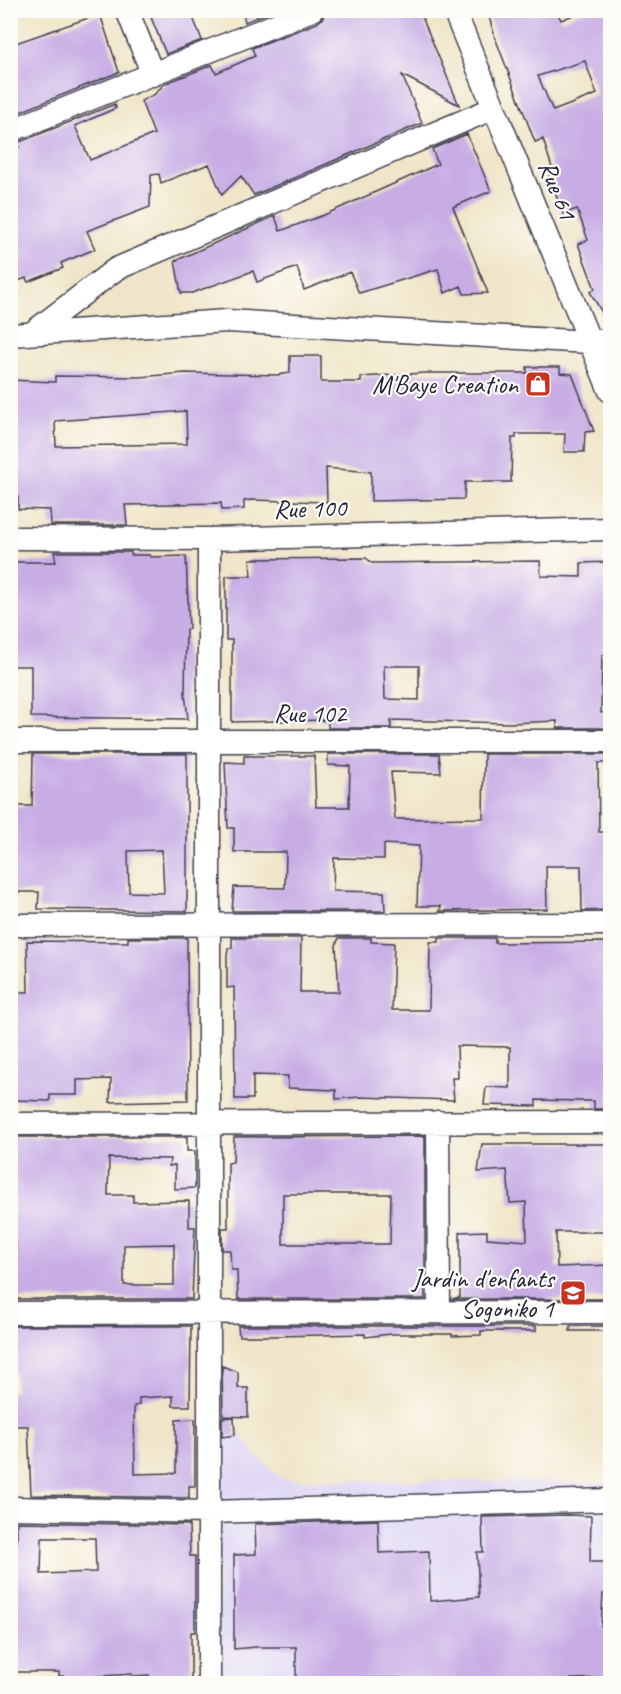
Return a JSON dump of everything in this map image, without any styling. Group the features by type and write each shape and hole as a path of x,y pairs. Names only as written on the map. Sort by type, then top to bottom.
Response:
{"street":[{"path":"127,10 153,75"},
{"path":"10,131 312,10"},
{"name":"Rue 61","path":"454,10 494,108 600,341 610,391"},
{"path":"21,334 116,270 494,108"},
{"path":"21,334 227,321 600,341"},
{"name":"Rue 100","path":"10,537 208,539 610,529"},
{"path":"208,539 209,1683"},
{"name":"Rue 102","path":"10,741 610,741"},
{"path":"10,924 610,924"},
{"path":"438,1122 439,1312"},
{"path":"10,1124 610,1122"},
{"path":"10,1312 610,1312"},
{"path":"10,1508 209,1512 610,1500"}],"shaded area":[{"path":"241,1434 257,1456 282,1479 610,1483 610,1683 217,1682 219,1440"}],"building":[{"path":"148,10 190,10 202,40 166,54"},
{"path":"242,10 274,10 245,22"},
{"path":"325,10 419,10 459,105 402,75 422,123 254,195 241,176 222,195 209,164 161,183 159,174 151,175 150,207 87,231 95,249 61,263 63,268 28,282 26,278 10,284 10,150 19,147 17,143 115,104 116,108 75,126 90,160 154,134 141,101 155,94 164,84 212,65 216,73 255,56 252,48 317,23 323,18"},
{"path":"508,10 556,10 561,20 586,10 610,10 610,326 590,292 595,289 578,244 588,240 577,209 563,214 549,176 554,174 543,139 535,142 489,17","holes":["585,61 597,94 553,111 538,76"]},
{"path":"100,14 119,72 10,116 10,45"},
{"path":"467,134 491,191 453,207 488,293 464,294 461,286 445,293 438,269 359,293 350,272 304,290 297,267 257,282 253,271 192,293 181,293 175,261 275,216 280,231 324,215 438,164 432,149"},
{"path":"290,356 321,356 321,382 361,382 361,377 425,373 527,373 527,367 560,367 560,373 572,374 594,431 585,432 584,452 564,452 565,434 516,434 516,438 512,438 511,482 465,482 464,499 371,501 371,472 326,468 327,502 251,500 244,501 244,509 222,510 221,503 125,505 127,525 51,525 50,510 18,509 18,497 10,497 10,380 55,382 55,376 140,377 185,373 277,375 290,373","holes":["186,411 187,444 56,446 55,421"]},
{"path":"54,552 131,552 131,555 150,555 150,557 186,556 189,629 186,629 185,693 188,719 31,717 31,666 10,666 10,562 56,562"},
{"path":"366,558 372,563 540,561 541,576 581,577 581,563 610,562 610,655 602,655 601,713 610,712 610,728 557,728 557,721 510,723 391,720 391,728 328,728 328,720 232,722 232,640 226,640 226,576 251,576 250,559","holes":["384,666 419,666 419,700 385,699"]},
{"path":"33,754 187,754 187,911 38,909 39,892 10,892 12,806 32,806","holes":["162,850 164,893 129,892 128,851"]},
{"path":"328,754 439,754 441,773 391,772 395,819 483,818 484,754 610,754 610,763 598,763 599,832 610,832 609,910 582,911 581,866 546,866 547,909 440,911 441,906 417,906 419,846 384,844 384,859 334,858 333,891 384,892 385,911 232,911 234,887 285,888 286,852 234,852 234,828 228,828 225,762 244,763 244,756 314,756 316,807 349,807 350,766 328,765"},
{"path":"128,938 187,938 188,1100 110,1102 111,1079 77,1080 77,1095 50,1095 50,1101 10,1100 10,992 28,992 27,941 128,942"},
{"path":"232,938 301,938 300,992 339,992 336,945 339,938 371,938 371,942 394,943 392,1010 429,1010 430,942 439,942 439,938 495,938 495,943 610,942 610,1109 594,1109 594,1101 536,1100 536,1106 484,1105 486,1087 510,1088 510,1047 457,1046 458,1078 452,1078 454,1100 360,1097 336,1099 336,1090 288,1088 288,1076 253,1075 253,1099 235,1099 234,987 227,988 227,956 228,948 232,948"},
{"path":"425,1136 425,1299 238,1299 237,1270 231,1270 230,1250 222,1250 222,1228 228,1228 228,1163 233,1162 234,1137","holes":["283,1194 391,1194 390,1244 283,1244"]},
{"path":"10,1137 187,1137 187,1151 195,1151 195,1188 175,1189 175,1165 169,1166 170,1159 109,1158 108,1195 133,1195 133,1202 189,1201 189,1227 195,1227 192,1299 10,1299 10,1283 16,1283 16,1243 10,1241","holes":["174,1244 174,1285 124,1285 124,1245"]},
{"path":"482,1144 610,1144 610,1232 556,1232 557,1267 610,1265 610,1299 452,1299 460,1297 460,1232 487,1231 487,1238 527,1241 526,1202 510,1203 507,1170 478,1172"},
{"path":"10,1326 191,1326 190,1406 173,1406 173,1396 139,1398 139,1405 134,1406 135,1474 176,1473 176,1420 195,1419 195,1486 189,1486 189,1498 31,1495 28,1426 10,1426 10,1391 16,1391"},
{"path":"238,1326 536,1326 536,1331 481,1331 481,1335 452,1336 452,1334 391,1334 365,1337 365,1334 239,1336"},
{"path":"570,1326 610,1326 610,1331 570,1331"},
{"path":"222,1366 238,1372 238,1388 248,1388 248,1417 223,1416"},
{"path":"234,1417 235,1435 222,1437 222,1418"},
{"path":"591,1516 590,1562 610,1562 610,1594 603,1594 601,1626 610,1626 610,1678 571,1679 571,1683 399,1682 399,1678 296,1678 296,1647 234,1649 234,1555 256,1554 255,1524 378,1520 379,1553 429,1551 430,1601 479,1597 477,1552 483,1552 482,1517"},
{"path":"17,1522 189,1525 190,1556 195,1556 195,1632 191,1632 191,1679 149,1680 149,1675 132,1676 132,1674 86,1677 85,1683 67,1683 67,1676 59,1676 59,1672 10,1672 11,1543 17,1543","holes":["42,1538 95,1538 96,1572 41,1574"]}],"place":[{"name":"M'Baye Creation","path":"538,384"},
{"name":"Jardin d'enfants Sogoniko 1","path":"573,1293"}]}
